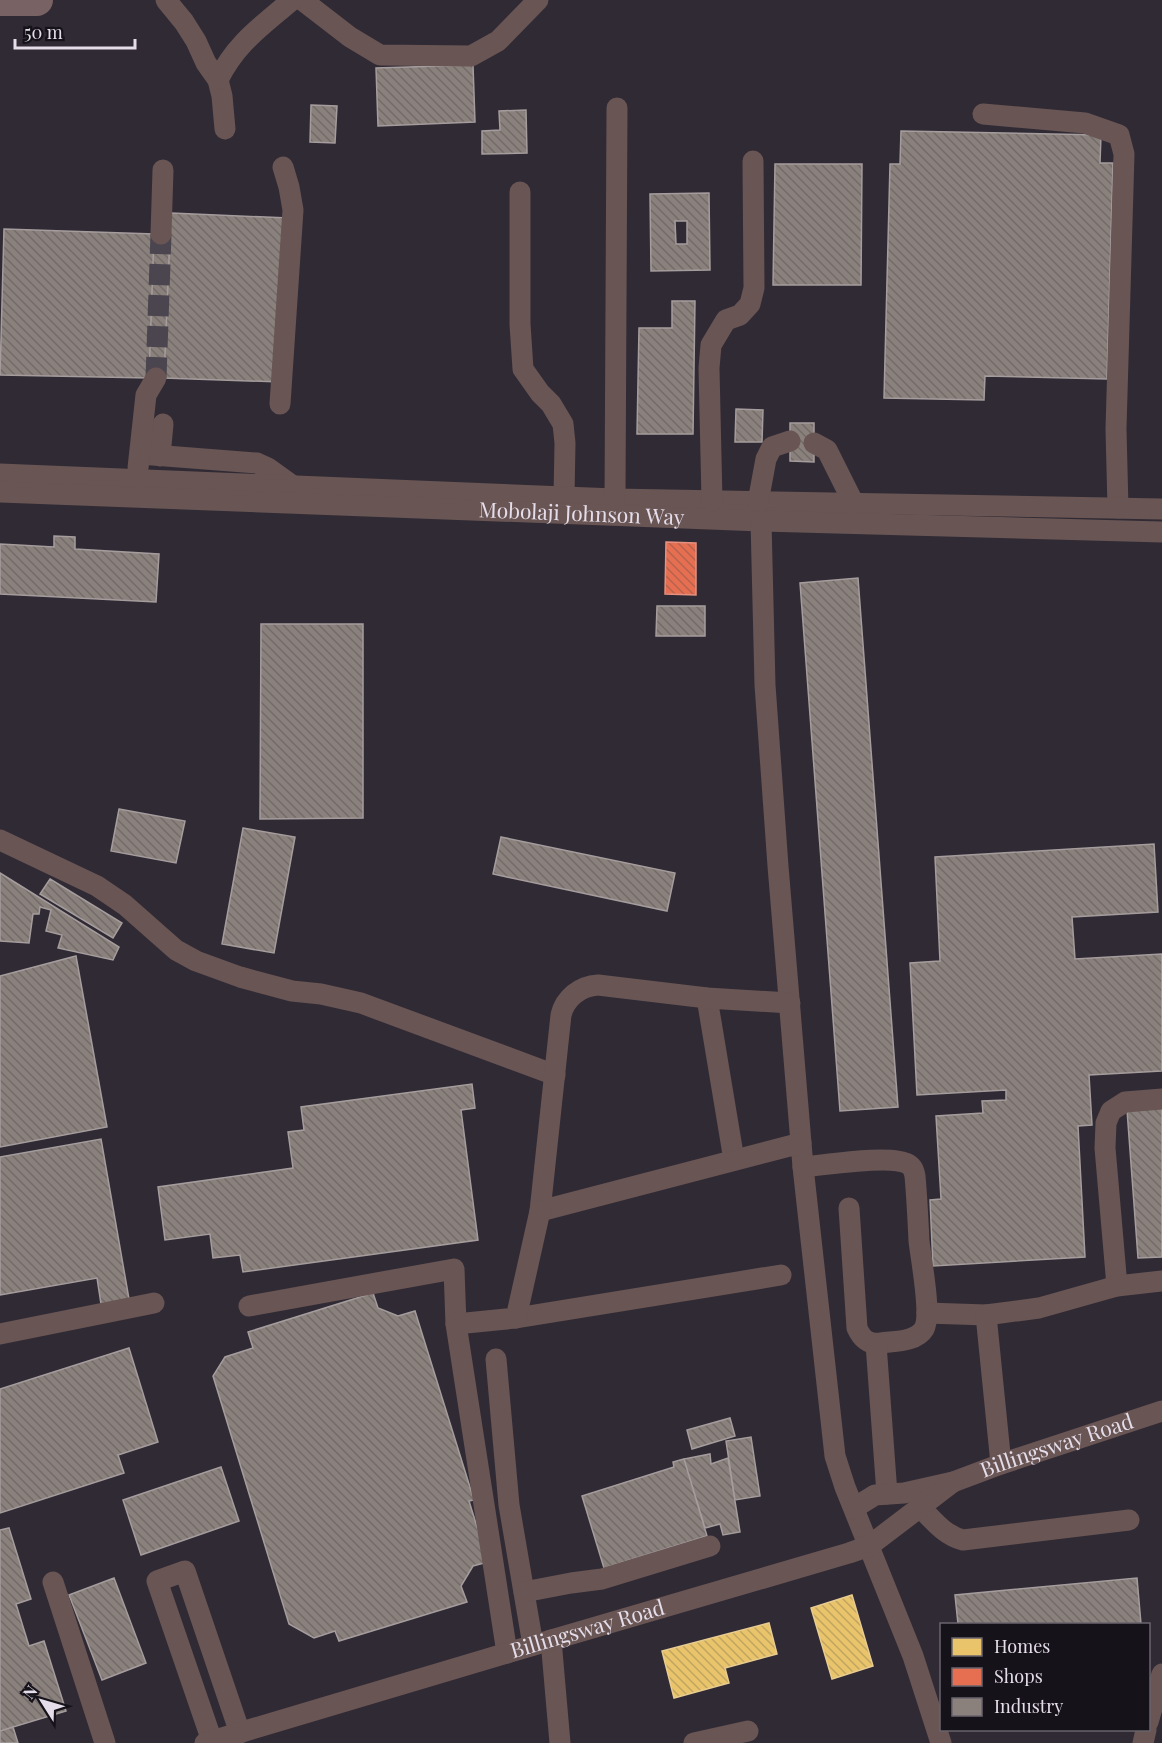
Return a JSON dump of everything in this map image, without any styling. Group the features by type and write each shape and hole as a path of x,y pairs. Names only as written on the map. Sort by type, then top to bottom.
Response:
{"highway":[{"path":"0,0 36,0"}],"street":[{"path":"166,0 184,22 218,80 225,129"},
{"path":"218,80 227,63 246,38 292,0"},
{"path":"302,0 342,32 380,55 459,56 471,56 498,41 538,0"},
{"path":"615,499 618,108"},
{"path":"983,114 1085,123 1119,135 1124,153 1116,429 1118,508"},
{"path":"712,501 711,345 726,320 740,315 750,304 754,288 753,161"},
{"path":"280,404 293,210 283,167"},
{"path":"160,234 163,170"},
{"path":"520,192 520,324 523,369 564,424 564,497"},
{"path":"150,455 146,395 156,378"},
{"path":"137,479 164,424"},
{"path":"790,441 772,447 766,459 760,512 765,685 803,1167 835,1456 913,1656 941,1743"},
{"path":"814,443 827,450 854,504"},
{"path":"150,455 257,463 293,486"},
{"name":"Mobolaji Johnson Way","path":"0,474 712,501 760,512 854,504 1162,509"},
{"name":"Mobolaji Johnson Way","path":"0,492 760,512 1162,532"},
{"path":"0,840 97,886 126,905 176,950 196,961 240,977 292,991 321,994 361,1004 555,1075"},
{"path":"516,1318 540,1211 561,1015 564,1005 573,994 591,985 707,998 790,1003"},
{"path":"707,998 734,1160"},
{"path":"1117,1286 1105,1148 1106,1123 1111,1111 1125,1102 1162,1099"},
{"path":"540,1211 801,1143"},
{"path":"803,1167 884,1160 906,1163 913,1168 927,1313 925,1328 911,1339 876,1344 868,1343 861,1338 857,1328 849,1208"},
{"path":"249,1306 454,1269 456,1324 507,1653"},
{"path":"456,1324 516,1318 781,1275"},
{"path":"927,1313 986,1315 1039,1308 1117,1286 1162,1281"},
{"path":"0,1334 154,1303"},
{"path":"986,1315 1001,1464"},
{"path":"876,1344 887,1494"},
{"path":"496,1359 509,1505 524,1592 542,1643 560,1743"},
{"name":"Billingsway Road","path":"854,1508 875,1495 904,1493 953,1482 1162,1411"},
{"name":"Billingsway Road","path":"209,1742 849,1553 869,1546 953,1482"},
{"path":"920,1507 945,1532 963,1540 1129,1520"},
{"path":"524,1592 603,1579 710,1546"},
{"path":"209,1742 156,1581 185,1571 240,1733"},
{"path":"53,1582 105,1743"},
{"path":"1150,1718 1162,1674"},
{"path":"694,1743 748,1731"}],"building: Homes":[{"path":"852,1595 873,1666 832,1679 811,1608"},
{"path":"769,1623 777,1654 725,1668 729,1683 674,1698 662,1651"}],"building: Shops":[{"path":"666,542 696,543 696,595 665,594"}],"building: Industry":[{"path":"473,65 475,122 378,126 376,68"},
{"path":"311,105 337,106 335,143 310,142"},
{"path":"526,110 527,153 482,154 482,131 500,130 499,111"},
{"path":"901,131 1101,135 1100,163 1113,163 1107,379 985,376 984,400 884,398 890,164 900,164"},
{"path":"775,164 862,164 861,285 773,285"},
{"path":"709,193 710,270 651,271 650,194","holes":["675,221 687,221 687,244 676,244"]},
{"path":"171,213 288,218 280,382 164,378"},
{"path":"4,229 154,234 149,378 0,375"},
{"path":"154,234 170,234 164,378 149,378"},
{"path":"672,301 695,301 693,434 637,434 639,328 672,328"},
{"path":"736,409 763,410 762,442 735,442"},
{"path":"790,423 814,423 814,462 790,461"},
{"path":"54,536 75,537 75,549 159,554 156,602 0,594 0,544 54,547"},
{"path":"858,578 898,1107 840,1111 800,583"},
{"path":"657,606 705,606 705,636 656,636"},
{"path":"261,624 363,624 363,818 260,819"},
{"path":"119,809 185,821 176,863 111,851"},
{"path":"243,828 295,837 274,953 222,944"},
{"path":"501,837 675,873 667,911 493,874"},
{"path":"1154,844 1158,912 1072,917 1075,959 1162,954 1162,1071 1089,1075 1092,1125 1078,1126 1085,1257 933,1266 930,1200 941,1199 936,1116 983,1113 982,1101 1006,1100 1006,1090 917,1095 910,963 940,961 935,857"},
{"path":"0,873 119,947 113,960 58,948 62,935 46,931 51,910 40,907 39,914 33,914 29,943 0,941"},
{"path":"50,879 122,923 113,938 40,894"},
{"path":"76,956 107,1127 0,1147 0,976"},
{"path":"472,1084 475,1108 461,1110 478,1240 243,1272 240,1255 213,1258 210,1234 165,1240 158,1187 293,1168 288,1132 304,1130 301,1107"},
{"path":"1162,1108 1162,1257 1138,1258 1127,1110"},
{"path":"101,1139 129,1299 101,1304 97,1278 0,1295 0,1157"},
{"path":"373,1293 378,1308 398,1316 415,1311 474,1500 469,1501 488,1562 473,1566 461,1586 467,1602 339,1641 335,1631 314,1638 289,1624 213,1376 225,1357 253,1348 248,1332"},
{"path":"129,1348 158,1442 118,1455 124,1473 0,1513 0,1389"},
{"path":"730,1418 735,1436 692,1449 687,1430"},
{"path":"751,1437 760,1496 735,1500 726,1441"},
{"path":"710,1454 711,1464 728,1458 740,1532 723,1535 720,1524 705,1528 684,1459"},
{"path":"684,1459 707,1536 604,1568 582,1496 674,1467 673,1462"},
{"path":"221,1467 239,1521 141,1555 123,1500"},
{"path":"9,1528 31,1599 16,1604 29,1646 44,1641 66,1711 0,1731 0,1530"},
{"path":"114,1578 146,1663 102,1680 69,1595"},
{"path":"1137,1578 1141,1623 958,1623 955,1595"},
{"path":"13,1727 18,1743 0,1743 0,1731"}],"tunnel":[{"path":"156,378 161,234"}]}
